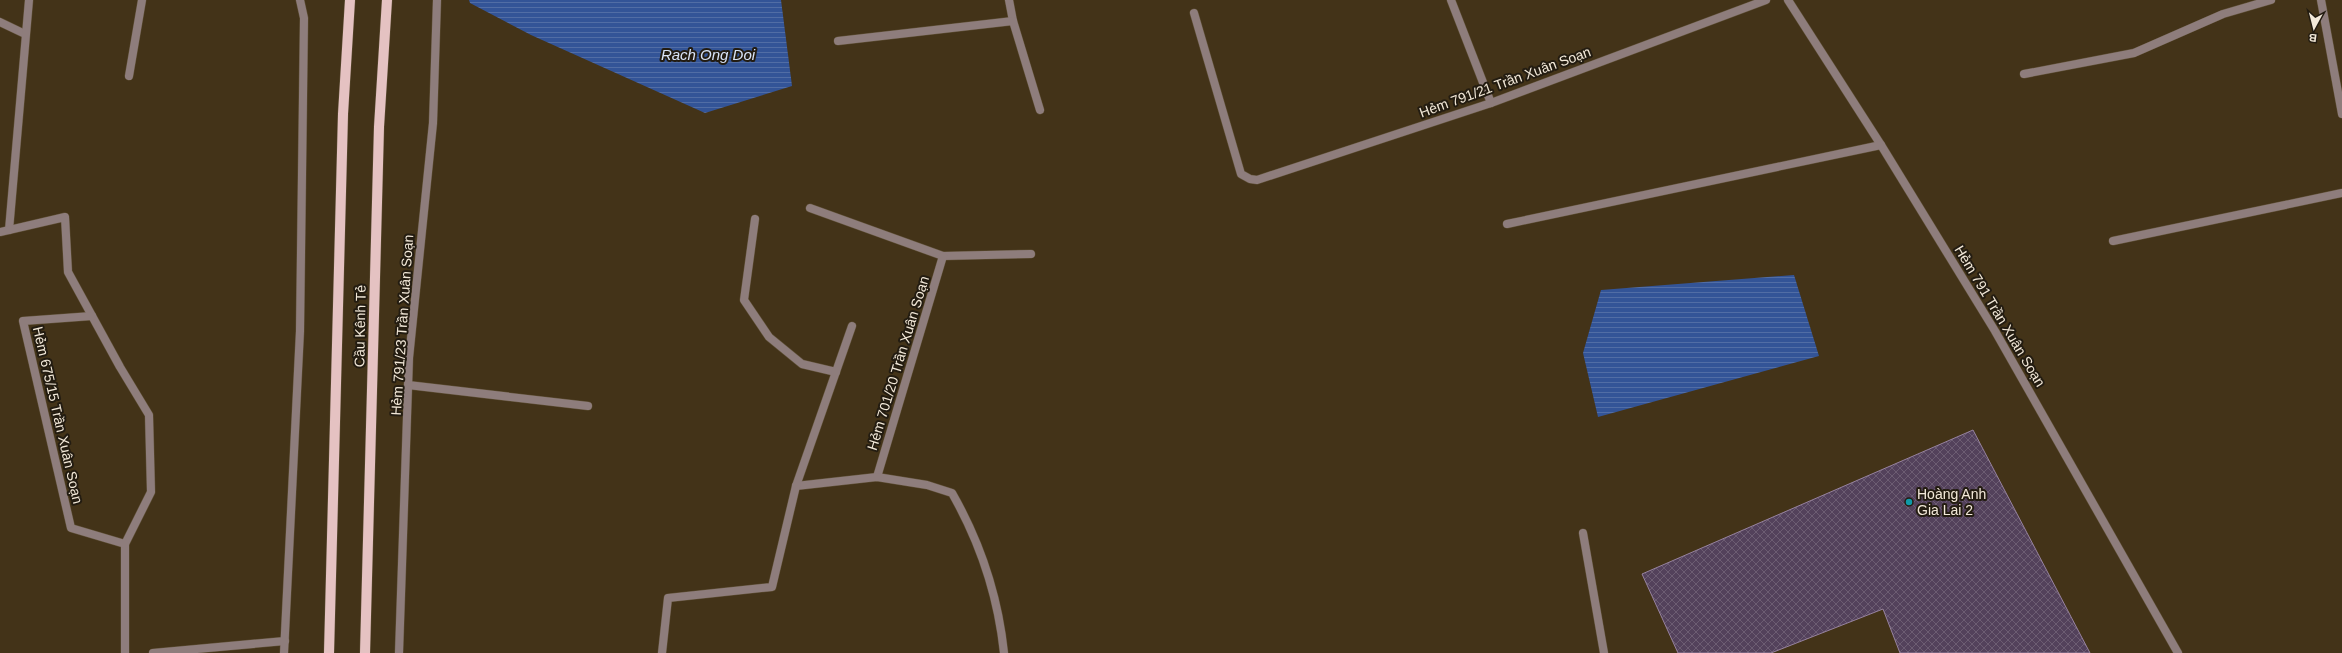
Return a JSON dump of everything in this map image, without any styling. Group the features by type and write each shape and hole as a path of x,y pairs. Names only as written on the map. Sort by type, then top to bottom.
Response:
{"main road":[{"name":"Cầu Kênh Tẻ","path":"329,653 343,122 350,0"},
{"name":"Cầu Kênh Tẻ","path":"365,653 379,127 387,0"}],"street":[{"path":"9,230 28,0"},
{"path":"129,76 142,0"},
{"path":"284,653 300,331 304,18 300,0"},
{"name":"Hẻm 791/23 Trần Xuân Soạn","path":"399,653 409,358 433,123 437,0"},
{"path":"1009,0 1013,21 1040,110"},
{"path":"1451,0 1491,103"},
{"name":"Hẻm 791/21 Trần Xuân Soạn","path":"1194,13 1241,174 1250,180 1256,180 1491,103 1766,0"},
{"name":"Hẻm 791 Trần Xuân Soạn","path":"1788,0 1881,145 2027,386 2178,653"},
{"path":"2024,74 2134,53 2223,14 2271,0"},
{"path":"2321,0 2342,114"},
{"path":"838,41 1013,21"},
{"path":"0,22 25,34"},
{"path":"1507,224 1881,145"},
{"path":"2113,241 2342,193"},
{"path":"810,208 943,256 1031,254"},
{"path":"0,232 65,217 68,272 149,415 151,492 125,544 125,653"},
{"path":"755,219 744,300 769,337 802,364 836,372"},
{"name":"Hẻm 701/20 Trần Xuân Soạn","path":"877,476 943,256"},
{"name":"Hẻm 675/15 Trần Xuân Soạn","path":"92,316 23,321 72,528 125,544"},
{"path":"662,653 668,598 772,587 796,486 852,326"},
{"path":"408,386 588,406"},
{"path":"796,486 877,476 927,485 952,493 964,513 988,570 996,602 1004,653"},
{"path":"1583,533 1604,653"},
{"path":"153,653 285,641"}],"water":[{"name":"Rach Ong Doi","path":"469,0 781,0 792,86 705,113 531,35 470,3"},
{"path":"1794,275 1819,356 1598,417 1583,353 1601,290"}],"building":[{"name":"Hoàng Anh Gia Lai 2","path":"1973,430 2090,653 1900,653 1883,609 1771,653 1678,653 1642,574"}],"place":[{"name":"Hoàng Anh Gia Lai 2","path":"1909,502"}]}
